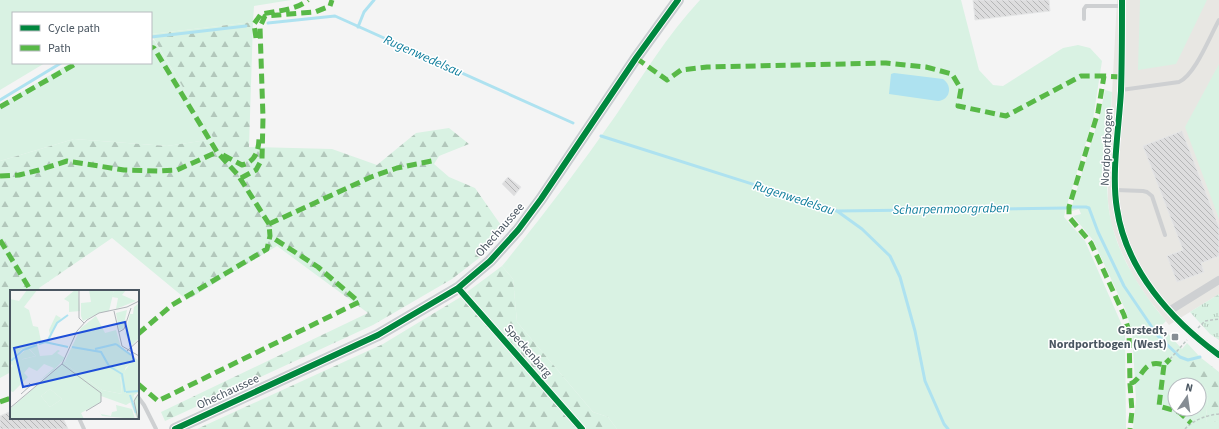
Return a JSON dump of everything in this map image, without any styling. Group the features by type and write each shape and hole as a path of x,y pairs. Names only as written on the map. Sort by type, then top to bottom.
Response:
{"main road":[{"name":"Ohechaussee","path":"175,429 378,334 458,288 490,261 518,230 541,200 636,58 678,0"}],"street":[{"name":"Nordportbogen","path":"1122,3 1121,90 1116,190 1117,209 1124,239 1136,266 1154,295 1193,334 1219,355"},
{"path":"1169,311 1219,280"},
{"name":"Speckenbarg","path":"458,288 582,429"}],"lane":[{"path":"1084,19 1084,9 1086,6 1122,3"},
{"path":"1121,90 1184,80 1191,71 1219,20"},
{"path":"1116,190 1143,191 1152,196 1165,235"},
{"path":"139,398 156,429"},
{"path":"79,419 84,429"}],"path":[{"path":"1170,359 1205,321 1219,319"},
{"path":"1185,429 1191,423 1212,414 1219,414"}],"shaded area":[{"path":"1117,0 1219,0 1219,294 1169,325 1133,276 1120,249 1111,224 1108,202 1108,170"}],"green space":[{"path":"0,0 291,0 254,6 253,22 152,34 152,12 12,12 12,64 43,64 0,90"},
{"path":"700,0 961,0 979,70 993,85 1003,86 1063,48 1078,45 1090,48 1102,61 1093,119 1064,217 1085,241 1125,332 1126,429 617,429 608,417 593,412 517,322 513,279 502,266 575,173 666,41"},
{"path":"1140,0 1207,0 1176,64 1138,70"},
{"path":"253,22 249,147 332,149 377,165 416,133 449,128 469,144 439,156 434,164 449,177 475,188 505,231 483,255 452,279 373,325 165,421 161,412 368,313 277,246 187,300 112,238 39,288 40,290 10,290 10,373 0,378 0,161 74,139 167,146 214,139 152,34"},
{"path":"154,40 215,139 167,146 74,139 0,161 0,105 68,64 152,64 152,41"},
{"path":"1219,64 1219,219 1185,127"},
{"path":"1105,90 1112,92 1107,161 1107,188 1110,219 1115,235 1136,281 1166,321 1161,326 1182,349 1187,343 1200,357 1188,365 1197,377 1167,377 1167,417 1206,417 1206,422 1219,421 1219,429 1133,429 1136,400 1132,331 1125,309 1093,240 1073,216 1081,214 1079,209 1072,211 1071,209 1100,114"},
{"path":"502,266 513,279 517,322 593,412 608,417 617,429 197,429 383,344 459,298"},
{"path":"1219,294 1219,340 1210,334 1190,312"},
{"path":"1200,357 1219,372 1219,421 1206,423 1208,391 1207,377 1197,377 1187,365"}],"water":[{"path":"894,73 943,79 948,85 949,92 945,98 938,101 889,94 891,74"}],"building":[{"path":"973,0 1049,0 1050,11 975,20"},
{"path":"1182,131 1219,227 1219,256 1201,263 1204,272 1177,282 1167,256 1183,250 1143,146"},
{"path":"508,177 521,187 514,196 502,184"},
{"path":"10,411 10,419 63,419 68,429 0,429 0,416"}],"waterway":[{"path":"358,27 364,12 374,0"},
{"name":"Rugenwedelsau","path":"268,23 335,16 573,123"},
{"name":"Rugenwedelsau","path":"152,37 246,26"},
{"name":"Rugenwedelsau","path":"0,100 59,64"},
{"name":"Rugenwedelsau","path":"601,136 837,211 862,229 890,256 900,277 915,331 925,381 944,424 948,429"},
{"name":"Scharpenmoorgraben","path":"1071,207 1089,208 1098,232 1124,286 1158,336 1180,357 1188,360 1200,357"},
{"name":"Scharpenmoorgraben","path":"837,211 1066,208"}],"marked path":[{"path":"256,38 254,24 261,14 292,8 308,0"},
{"path":"241,178 256,170 262,159 263,118 260,27 265,16 315,12 330,6 332,0"},
{"path":"139,333 172,305 267,249 270,236 269,224 238,175 217,152 154,48 152,47"},
{"path":"636,58 667,80 681,70 707,67 886,63 926,67 952,74 961,89 958,106 1006,116 1081,76 1104,76"},
{"path":"0,107 75,64"},
{"path":"1121,77 1104,76 1098,112 1069,207 1069,217 1091,243 1124,315 1129,331 1132,411 1130,429"},
{"path":"223,155 242,165 246,164 253,159 257,151 259,137"},
{"path":"0,176 19,175 67,161 124,170 177,170 217,152"},
{"path":"269,224 371,177 397,168 436,160"},
{"path":"139,385 158,401 359,302 318,267 270,236"},
{"path":"0,240 30,290"},
{"path":"1130,384 1135,381 1151,364 1164,365 1170,359"},
{"path":"1164,365 1159,406 1179,412 1191,423"},
{"path":"0,402 10,398"}],"cycle path":[{"path":"175,429 378,335 458,288 490,261 518,230 541,199 636,58 678,0"},
{"path":"1122,0 1121,91 1115,181 1115,195 1122,231 1130,253 1153,292 1184,326 1219,355"},
{"path":"458,288 582,429"}],"place":[{"name":"Garstedt, Nordportbogen (West)","path":"1175,337"}]}
